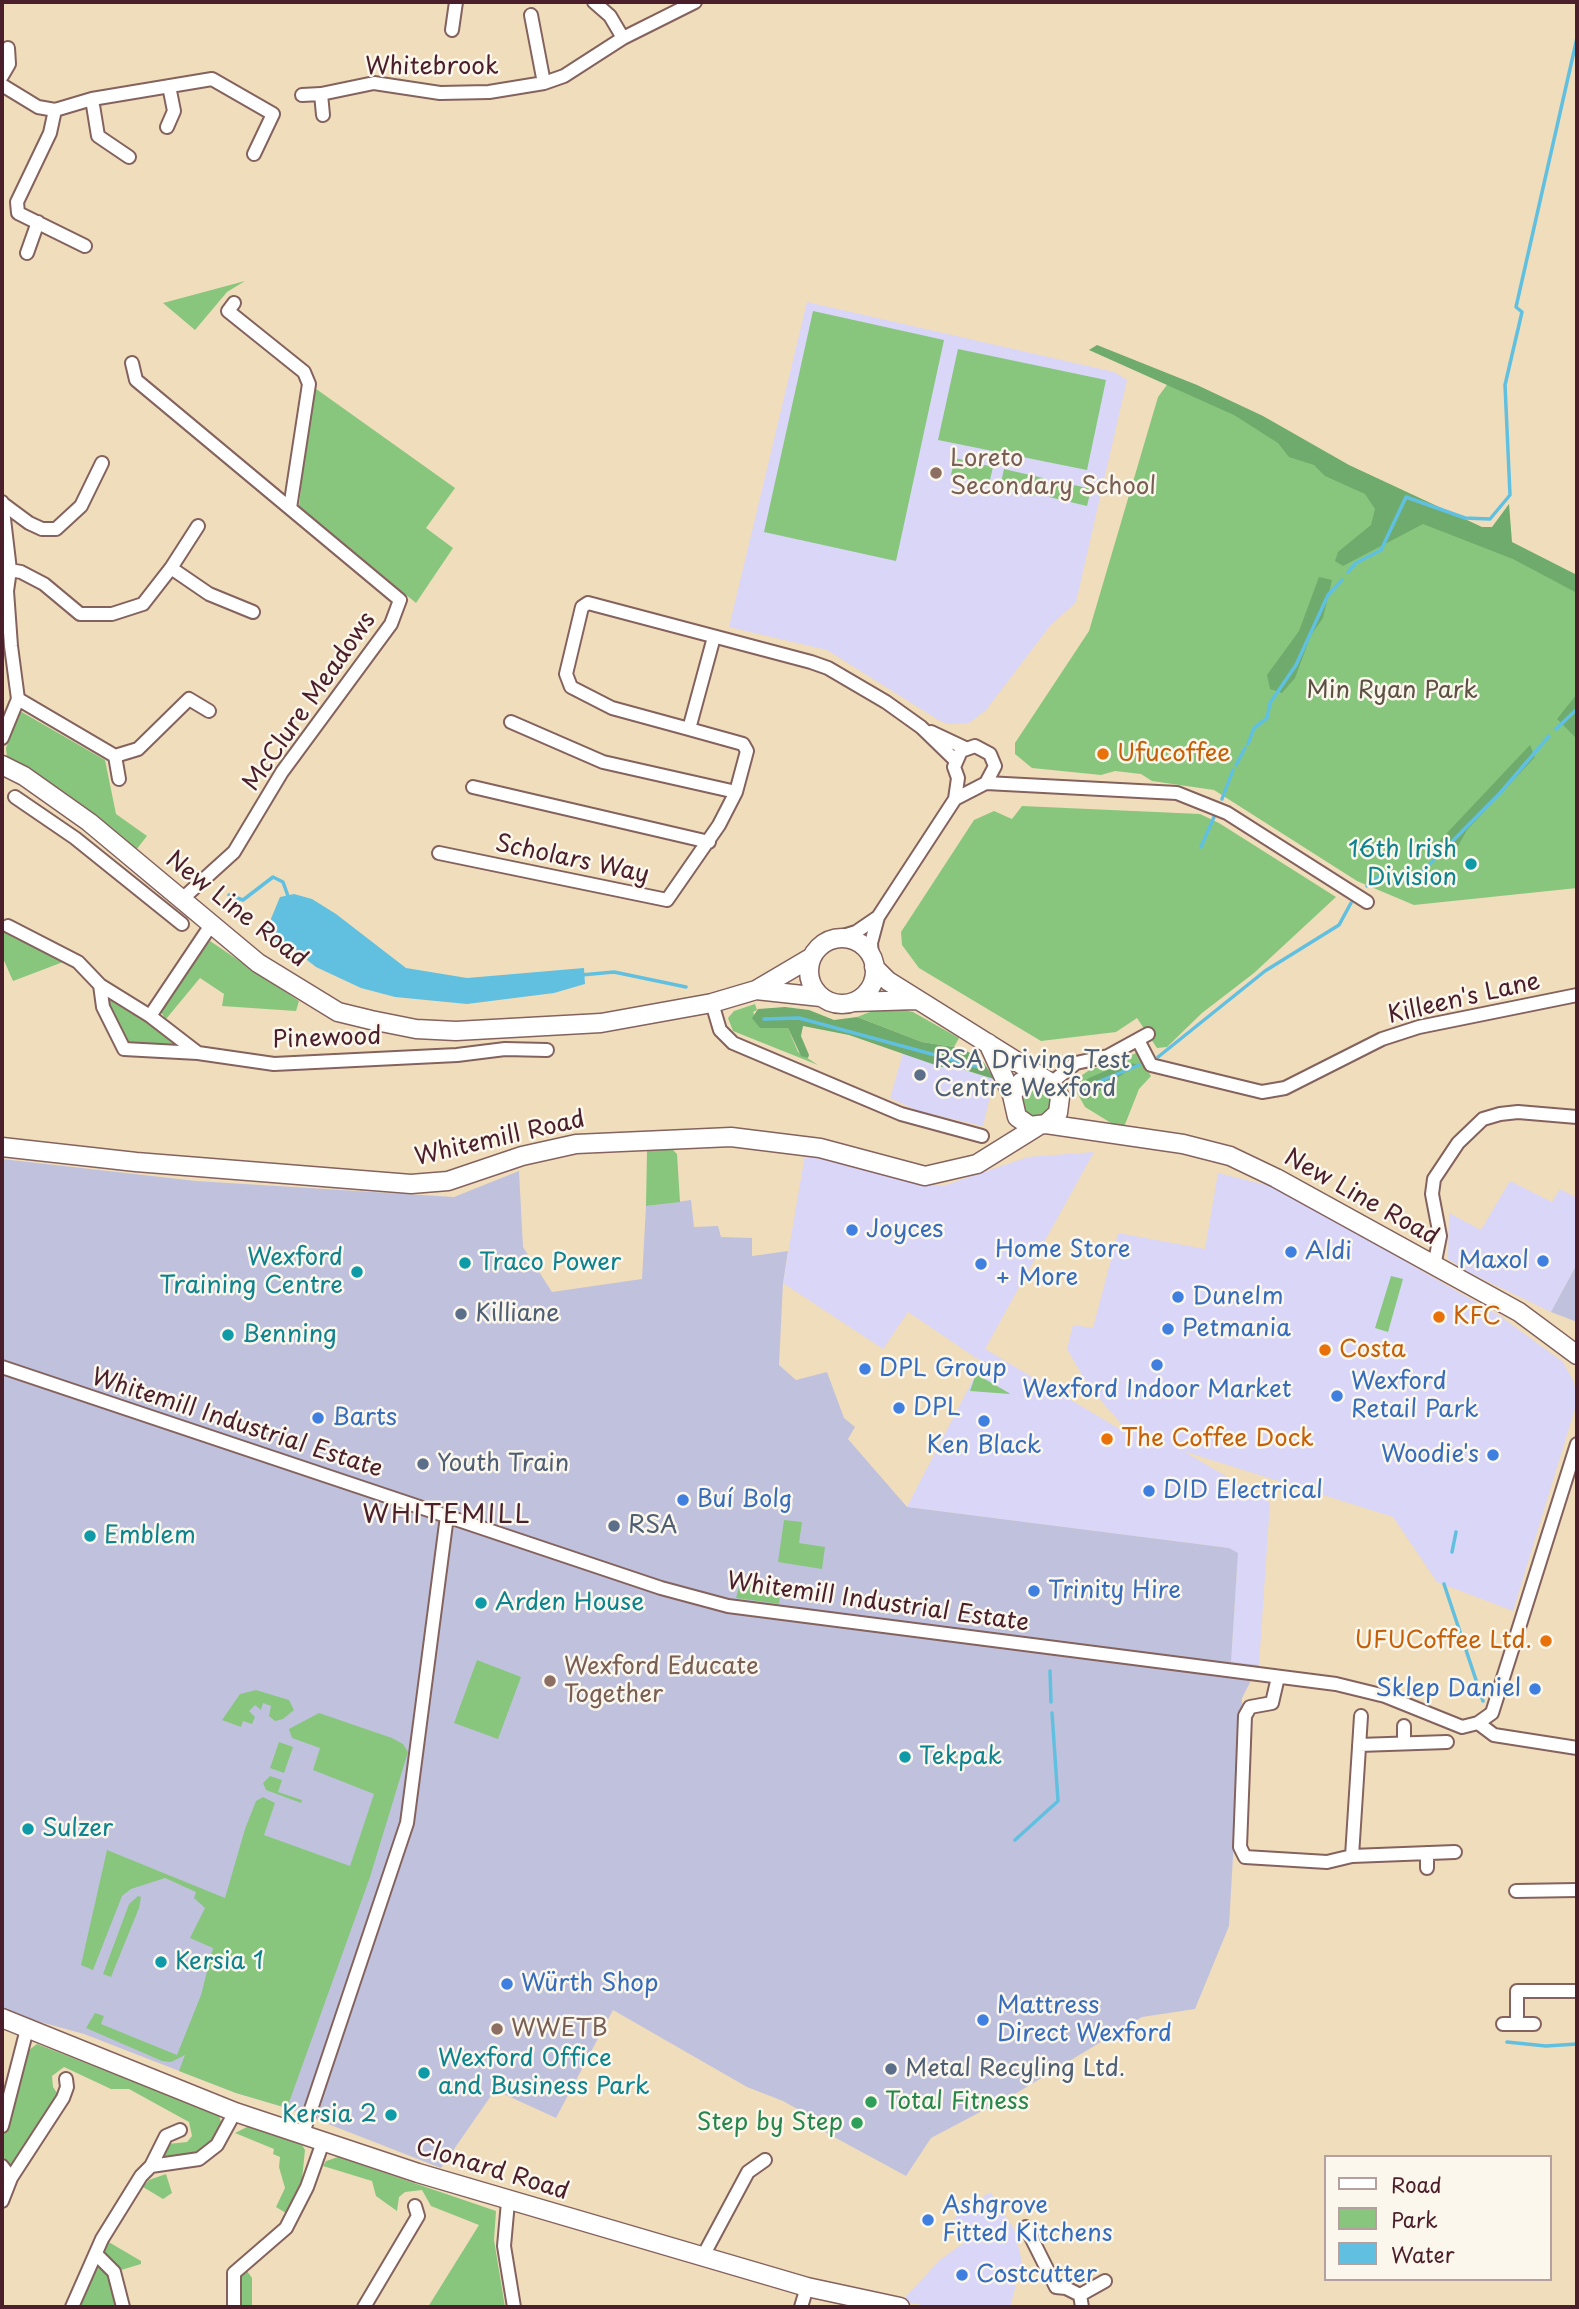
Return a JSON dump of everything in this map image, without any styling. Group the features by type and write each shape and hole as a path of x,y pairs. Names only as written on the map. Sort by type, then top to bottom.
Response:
{"main road":[{"name":"New Line Road","path":"2,765 24,776 89,822 258,963 338,1012 416,1029 456,1031 601,1023 712,1003 756,990 812,957"},
{"path":"854,1002 870,988 873,962 858,943 837,939 827,942 812,957 809,978 821,997 831,1003 854,1002 897,998 917,1000"},
{"name":"New Line Road","path":"873,962 888,981 1052,1086 1074,1115 1101,1133"},
{"name":"New Line Road","path":"756,990 821,997"},
{"path":"988,1043 1013,1103 1023,1122 1042,1125 1058,1113 1052,1086 1028,1079 1021,1082 1013,1103 1001,1149"},
{"name":"New Line Road","path":"1042,1125 1183,1144 1230,1156 1276,1178 1519,1312 1577,1355"},
{"name":"Whitemill Road","path":"2,1145 136,1162 411,1184 448,1181 522,1156 576,1144 634,1139 731,1137 778,1140 820,1148 925,1176 977,1164 1042,1125"},
{"name":"Clonard Road","path":"2,2018 235,2112 302,2136 508,2202 807,2287 900,2307"}],"street":[{"name":"Whitebrook","path":"452,30 456,2"},
{"path":"594,2 610,16 624,38"},
{"name":"Whitebrook","path":"302,95 321,94 374,83 440,93 489,92 544,83 564,76 624,38 695,2"},
{"path":"531,15 544,83"},
{"path":"2,76 9,64 8,48"},
{"path":"2,85 38,107 55,110 92,99 212,79 273,114 254,154"},
{"path":"167,127 174,111 169,86"},
{"path":"321,94 323,115"},
{"path":"92,99 98,136 129,157"},
{"path":"55,110 50,133 17,202 18,213 85,246"},
{"path":"27,253 38,222"},
{"path":"234,303 228,311 304,372 309,384 290,508"},
{"name":"McClure Meadows","path":"132,363 136,380 400,600 400,607 340,696 282,772 234,852 181,900"},
{"path":"2,503 36,526 56,529 81,506 102,463"},
{"path":"2,503 10,570 7,591 18,699 6,720 2,738"},
{"path":"10,570 22,572 44,584 74,610 93,616 143,604 171,568 198,526"},
{"path":"171,568 209,594 253,612"},
{"name":"Scholars Way","path":"439,853 667,900 709,842 736,792 746,746 618,710 571,687 566,674 582,607 588,603 714,636"},
{"path":"689,729 714,636 828,668 857,682 921,727 955,760 958,778 955,799 878,918 871,943 873,962"},
{"path":"18,699 116,756 138,749 189,699 209,712"},
{"path":"511,722 603,762 736,792"},
{"path":"921,727 965,748 975,746 985,749 995,766 1022,784"},
{"path":"955,760 965,748"},
{"path":"116,756 119,779"},
{"path":"955,799 980,785 995,766"},
{"path":"958,778 980,785 1022,784 1177,793 1202,800 1367,902"},
{"name":"Scholars Way","path":"473,787 709,842"},
{"path":"15,797 75,838 182,924"},
{"path":"75,838 89,822"},
{"path":"837,939 856,932 878,918"},
{"path":"150,1016 211,925"},
{"name":"Pinewood","path":"8,926 78,962 100,985 150,1016 198,1053"},
{"name":"Pinewood","path":"100,985 103,1007 124,1049 198,1053 274,1064 457,1055 505,1049 547,1050"},
{"name":"Killeen's Lane","path":"1052,1086 1076,1063 1108,1056 1143,1037 1151,1065 1262,1092 1285,1088 1335,1060 1407,1031 1577,995"},
{"path":"712,1003 720,1030 733,1043 901,1114 982,1136"},
{"path":"456,1031 457,1055"},
{"path":"1434,1266 1440,1236 1432,1194 1434,1179 1458,1143 1483,1119 1500,1114 1518,1112 1577,1117"},
{"name":"Whitemill Industrial Estate","path":"2,1367 661,1588 728,1606 1336,1685 1385,1696 1462,1727 1478,1723 1494,1735 1577,1748"},
{"path":"1478,1723 1492,1713 1577,1444"},
{"path":"302,2136 407,1823 447,1516"},
{"path":"1278,1677 1272,1703 1246,1711 1241,1852 1256,1860 1327,1863 1352,1856 1455,1852"},
{"path":"1352,1856 1361,1716"},
{"path":"1404,1726 1404,1743"},
{"path":"1359,1745 1447,1742"},
{"path":"1427,1853 1427,1868"},
{"path":"1516,1891 1577,1890"},
{"path":"1517,2023 1517,1991 1577,1991"},
{"path":"1503,2024 1534,2024"},
{"path":"2,2126 27,2029"},
{"path":"2,2202 10,2178 63,2098 67,2087 66,2079"},
{"path":"151,2165 199,2159 217,2145 235,2112"},
{"path":"72,2307 120,2208 151,2165 166,2136 180,2130"},
{"path":"234,2307 234,2273 286,2228 307,2187 323,2141"},
{"path":"703,2256 748,2172 765,2160"},
{"path":"2,2166 10,2178"},
{"path":"508,2202 504,2246 514,2307"},
{"path":"364,2307 418,2216 415,2206"},
{"path":"1026,2227 1053,2292 1066,2288 1081,2301 1105,2281"},
{"path":"96,2254 114,2272 123,2307"},
{"path":"801,2307 807,2287"}],"shaded area":[{"name":"Loreto Secondary School","path":"807,302 1114,372 1127,380 1076,602 1050,626 986,710 969,723 948,724 940,721 827,650 729,627"},
{"path":"903,1053 940,1066 952,1066 994,1079 983,1126 918,1111 890,1098"},
{"path":"1094,1152 985,1349 1133,1437 1089,1387 1067,1349 1073,1325 1093,1328 1118,1233 1205,1249 1218,1173 1278,1188 1500,1316 1563,1362 1574,1382 1577,1402 1513,1611 1437,1582 1393,1517 1183,1451 1270,1502 1259,1665 1231,1662 1238,1554 1229,1548 907,1507 982,1362 908,1312 883,1349 783,1283 805,1155 902,1180 943,1186 1028,1157"},
{"path":"2,1159 196,1181 454,1197 519,1171 523,1247 552,1292 642,1279 646,1206 691,1200 694,1227 718,1226 721,1237 752,1238 752,1256 788,1251 783,1283 779,1365 796,1380 827,1372 844,1418 855,1427 848,1439 907,1507 1229,1548 1238,1553 1231,1662 1259,1665 1242,1698 1229,1926 1195,2009 1142,2017 1020,2091 931,2138 906,2176 823,2131 815,2119 783,2101 747,2087 613,2010 556,2118 495,2090 441,2168 287,2108 236,2093 84,2034 33,2020 2,2007"},
{"path":"1510,1181 1552,1202 1560,1189 1577,1198 1577,1264 1551,1312 1468,1272 1448,1259 1449,1213 1481,1230"},
{"path":"1577,1264 1577,1322 1551,1312"},
{"path":"990,2192 1014,2229 1022,2262 1010,2307 932,2307 902,2301 940,2260 973,2236 954,2218"}],"green space":[{"path":"245,281 227,292 195,330 163,303"},
{"path":"813,311 944,340 896,561 764,532"},
{"path":"1097,345 1197,385 1263,416 1349,465 1482,527 1492,527 1509,504 1512,542 1577,575 1577,593 1513,559 1423,524 1343,566 1335,561 1338,552 1371,525 1375,509 1365,494 1325,476 1314,465 1289,457 1278,443 1234,415 1089,350"},
{"path":"958,349 1106,380 1087,470 938,440"},
{"name":"Min Ryan Park","path":"1172,378 1577,582 1577,710 1572,716 1577,742 1577,888 1414,905 1357,881 1214,790 1152,781 1141,774 1115,771 1101,775 1032,768 1015,754 1015,743 1089,631 1158,397"},
{"path":"312,386 455,488 426,528 453,548 416,603 299,506"},
{"path":"955,458 993,467 989,484 951,475"},
{"path":"1004,469 1043,478 1039,496 1000,487"},
{"path":"1053,480 1091,489 1087,506 1049,497"},
{"path":"1319,577 1332,580 1323,618 1311,635 1295,678 1282,693 1270,689 1267,675 1299,631"},
{"path":"1577,694 1577,739 1557,719"},
{"path":"20,711 105,760 116,814 147,836 136,850 70,796 7,757 6,748"},
{"path":"1530,745 1535,757 1467,830 1458,846 1436,859 1429,852"},
{"path":"1022,806 1200,814 1219,823 1336,897 1254,973 1202,1013 1167,1047 1157,1048 1137,1018 1116,1032 1041,1041 919,968 902,945 901,932 974,820 994,811 1012,819"},
{"path":"2,930 18,940 28,941 63,962 13,981 2,956"},
{"path":"210,941 299,1001 296,1011 222,1006 224,994 200,978 166,1019 160,1011"},
{"path":"106,998 180,1043 180,1047 129,1042 121,1036"},
{"path":"755,1004 757,1010 753,1012 760,1028 788,1028 798,1052 818,1065 733,1031 728,1018 734,1011"},
{"path":"785,1007 809,1010 834,1020 857,1017 922,1042 960,1048 981,1058 994,1079 952,1066 941,1067 849,1035 803,1026 801,1036 809,1055 808,1058 801,1056 788,1028 760,1028 752,1018 758,1009"},
{"path":"895,1008 913,1012 959,1038 954,1047 922,1042 857,1017 875,1010"},
{"path":"1136,1053 1151,1076 1139,1089 1124,1127 1111,1123 1085,1107 1075,1089 1075,1080 1091,1069 1110,1065"},
{"path":"1124,1063 1137,1064 1088,1099 1079,1095 1079,1085"},
{"path":"1036,1086 1047,1091 1052,1102 1047,1113 1036,1118 1025,1113 1020,1102 1025,1091"},
{"path":"672,1149 677,1154 680,1202 646,1206 647,1151"},
{"path":"1391,1276 1403,1279 1388,1332 1375,1328"},
{"path":"976,1374 1009,1393 1010,1394 970,1391"},
{"path":"784,1520 802,1522 799,1543 825,1547 822,1569 778,1562"},
{"path":"747,1582 781,1587 779,1604 736,1598 739,1587"},
{"path":"477,1660 521,1677 498,1739 454,1723"},
{"path":"256,1690 289,1700 294,1710 283,1719 275,1721 269,1716 271,1706 263,1703 261,1710 255,1705 249,1711 255,1717 252,1724 243,1721 241,1727 222,1720 240,1694"},
{"path":"319,1713 392,1738 403,1744 408,1752 370,1877 287,2108 236,2093 179,2071 185,2055 171,2062 162,2061 86,2028 95,2013 104,2016 101,2024 177,2055 201,1995 213,1948 190,1938 205,1908 194,1898 196,1892 165,1878 131,1889 122,1896 93,1970 81,1965 107,1850 225,1898 245,1829 256,1801 263,1797 275,1803 264,1835 350,1866 374,1794 313,1770 320,1748 292,1738 289,1729"},
{"path":"279,1742 293,1747 284,1773 270,1768"},
{"path":"270,1776 282,1780 278,1792 302,1800 301,1803 266,1790 263,1783"},
{"path":"138,1896 141,1897 139,1908 111,1977 103,1974 129,1904"},
{"path":"37,2044 219,2115 222,2125 205,2149 192,2155 167,2160 163,2151 168,2144 187,2142 192,2136 189,2122 129,2089 111,2089 64,2067 52,2076 53,2087 59,2096 14,2164 5,2164 2,2140 25,2053"},
{"path":"249,2126 302,2145 305,2150 302,2179 286,2213 276,2207 285,2188 279,2167 280,2157 273,2154 274,2149 235,2133"},
{"path":"338,2157 496,2211 494,2240 505,2307 428,2307 479,2225 431,2206 422,2190 405,2192 399,2197 397,2211 376,2196 372,2181 323,2166 326,2161"},
{"path":"166,2174 172,2193 163,2199 143,2187 149,2180"},
{"path":"107,2241 141,2261 141,2264 118,2271 104,2251"},
{"path":"99,2264 112,2281 118,2307 78,2307"},
{"path":"247,2271 252,2278 252,2307 242,2307 241,2277"}],"water":[{"path":"294,894 312,899 336,914 406,968 467,978 584,968 585,984 554,993 467,1004 395,997 361,988 316,967 289,946 269,939 265,933 280,897"}],"waterway":[{"path":"1348,572 1356,563 1381,550 1406,497 1465,518 1490,519 1510,495 1505,385 1522,312 1516,307 1577,38"},
{"path":"1248,744 1254,728 1267,718 1270,703 1296,665 1328,595 1342,580"},
{"path":"1556,729 1577,709"},
{"path":"1423,871 1500,793 1549,736"},
{"path":"1236,765 1245,748"},
{"path":"1222,799 1233,770"},
{"path":"1201,847 1214,817"},
{"path":"1367,886 1382,874 1391,873 1409,881 1416,877"},
{"path":"229,895 243,900 273,877 283,882 288,896"},
{"path":"1158,1057 1265,971 1339,925 1351,903"},
{"path":"581,975 614,972 686,987"},
{"path":"764,1019 799,1018 983,1068"},
{"path":"1081,1089 1139,1065"},
{"path":"1452,1552 1456,1532"},
{"path":"1444,1584 1483,1701"},
{"path":"1050,1671 1051,1702"},
{"path":"1015,1840 1058,1801 1052,1713"},
{"path":"1507,2042 1546,2046 1577,2044"}],"place":[{"name":"Loreto Secondary School","path":"936,473"},
{"name":"Ufucoffee","path":"1103,754"},
{"name":"16th Irish Division","path":"1471,864"},
{"name":"RSA Driving Test Centre Wexford","path":"920,1075"},
{"name":"Joyces","path":"852,1230"},
{"name":"Aldi","path":"1291,1252"},
{"name":"Maxol","path":"1543,1261"},
{"name":"Traco Power","path":"465,1263"},
{"name":"Home Store + More","path":"981,1264"},
{"name":"Wexford Training Centre","path":"357,1272"},
{"name":"DuneIm","path":"1178,1297"},
{"name":"Killiane","path":"461,1314"},
{"name":"KFC","path":"1439,1317"},
{"name":"Petmania","path":"1168,1329"},
{"name":"Benning","path":"228,1335"},
{"name":"Costa","path":"1325,1350"},
{"name":"Wexford Indoor Market","path":"1157,1365"},
{"name":"DPL Group","path":"865,1369"},
{"name":"Wexford Retail Park","path":"1337,1396"},
{"name":"DPL","path":"899,1408"},
{"name":"Barts","path":"318,1418"},
{"name":"Ken Black","path":"984,1421"},
{"name":"The Coffee Dock","path":"1107,1439"},
{"name":"Woodie's","path":"1493,1455"},
{"name":"Youth Train","path":"423,1464"},
{"name":"DID Electrical","path":"1149,1491"},
{"name":"Buí Bolg","path":"683,1500"},
{"name":"RSA","path":"614,1526"},
{"name":"Emblem","path":"90,1536"},
{"name":"Trinity Hire","path":"1034,1591"},
{"name":"Arden House","path":"481,1603"},
{"name":"UFUCoffee Ltd.","path":"1546,1641"},
{"name":"Wexford Educate Together","path":"550,1681"},
{"name":"Sklep Daniel","path":"1535,1689"},
{"name":"Tekpak","path":"905,1757"},
{"name":"Sulzer","path":"28,1829"},
{"name":"Kersia 1","path":"161,1962"},
{"name":"Würth Shop","path":"507,1984"},
{"name":"Mattress Direct Wexford","path":"983,2020"},
{"name":"WWETB","path":"497,2029"},
{"name":"Metal Recyling Ltd.","path":"891,2069"},
{"name":"Wexford Office and Business Park","path":"424,2073"},
{"name":"Total Fitness","path":"871,2102"},
{"name":"Kersia 2","path":"391,2115"},
{"name":"Step by Step","path":"857,2123"},
{"name":"Ashgrove Fitted Kitchens","path":"928,2220"},
{"name":"Costcutter","path":"962,2275"}],"district":[{"name":"WHITEMILL","path":"447,1516"}]}
